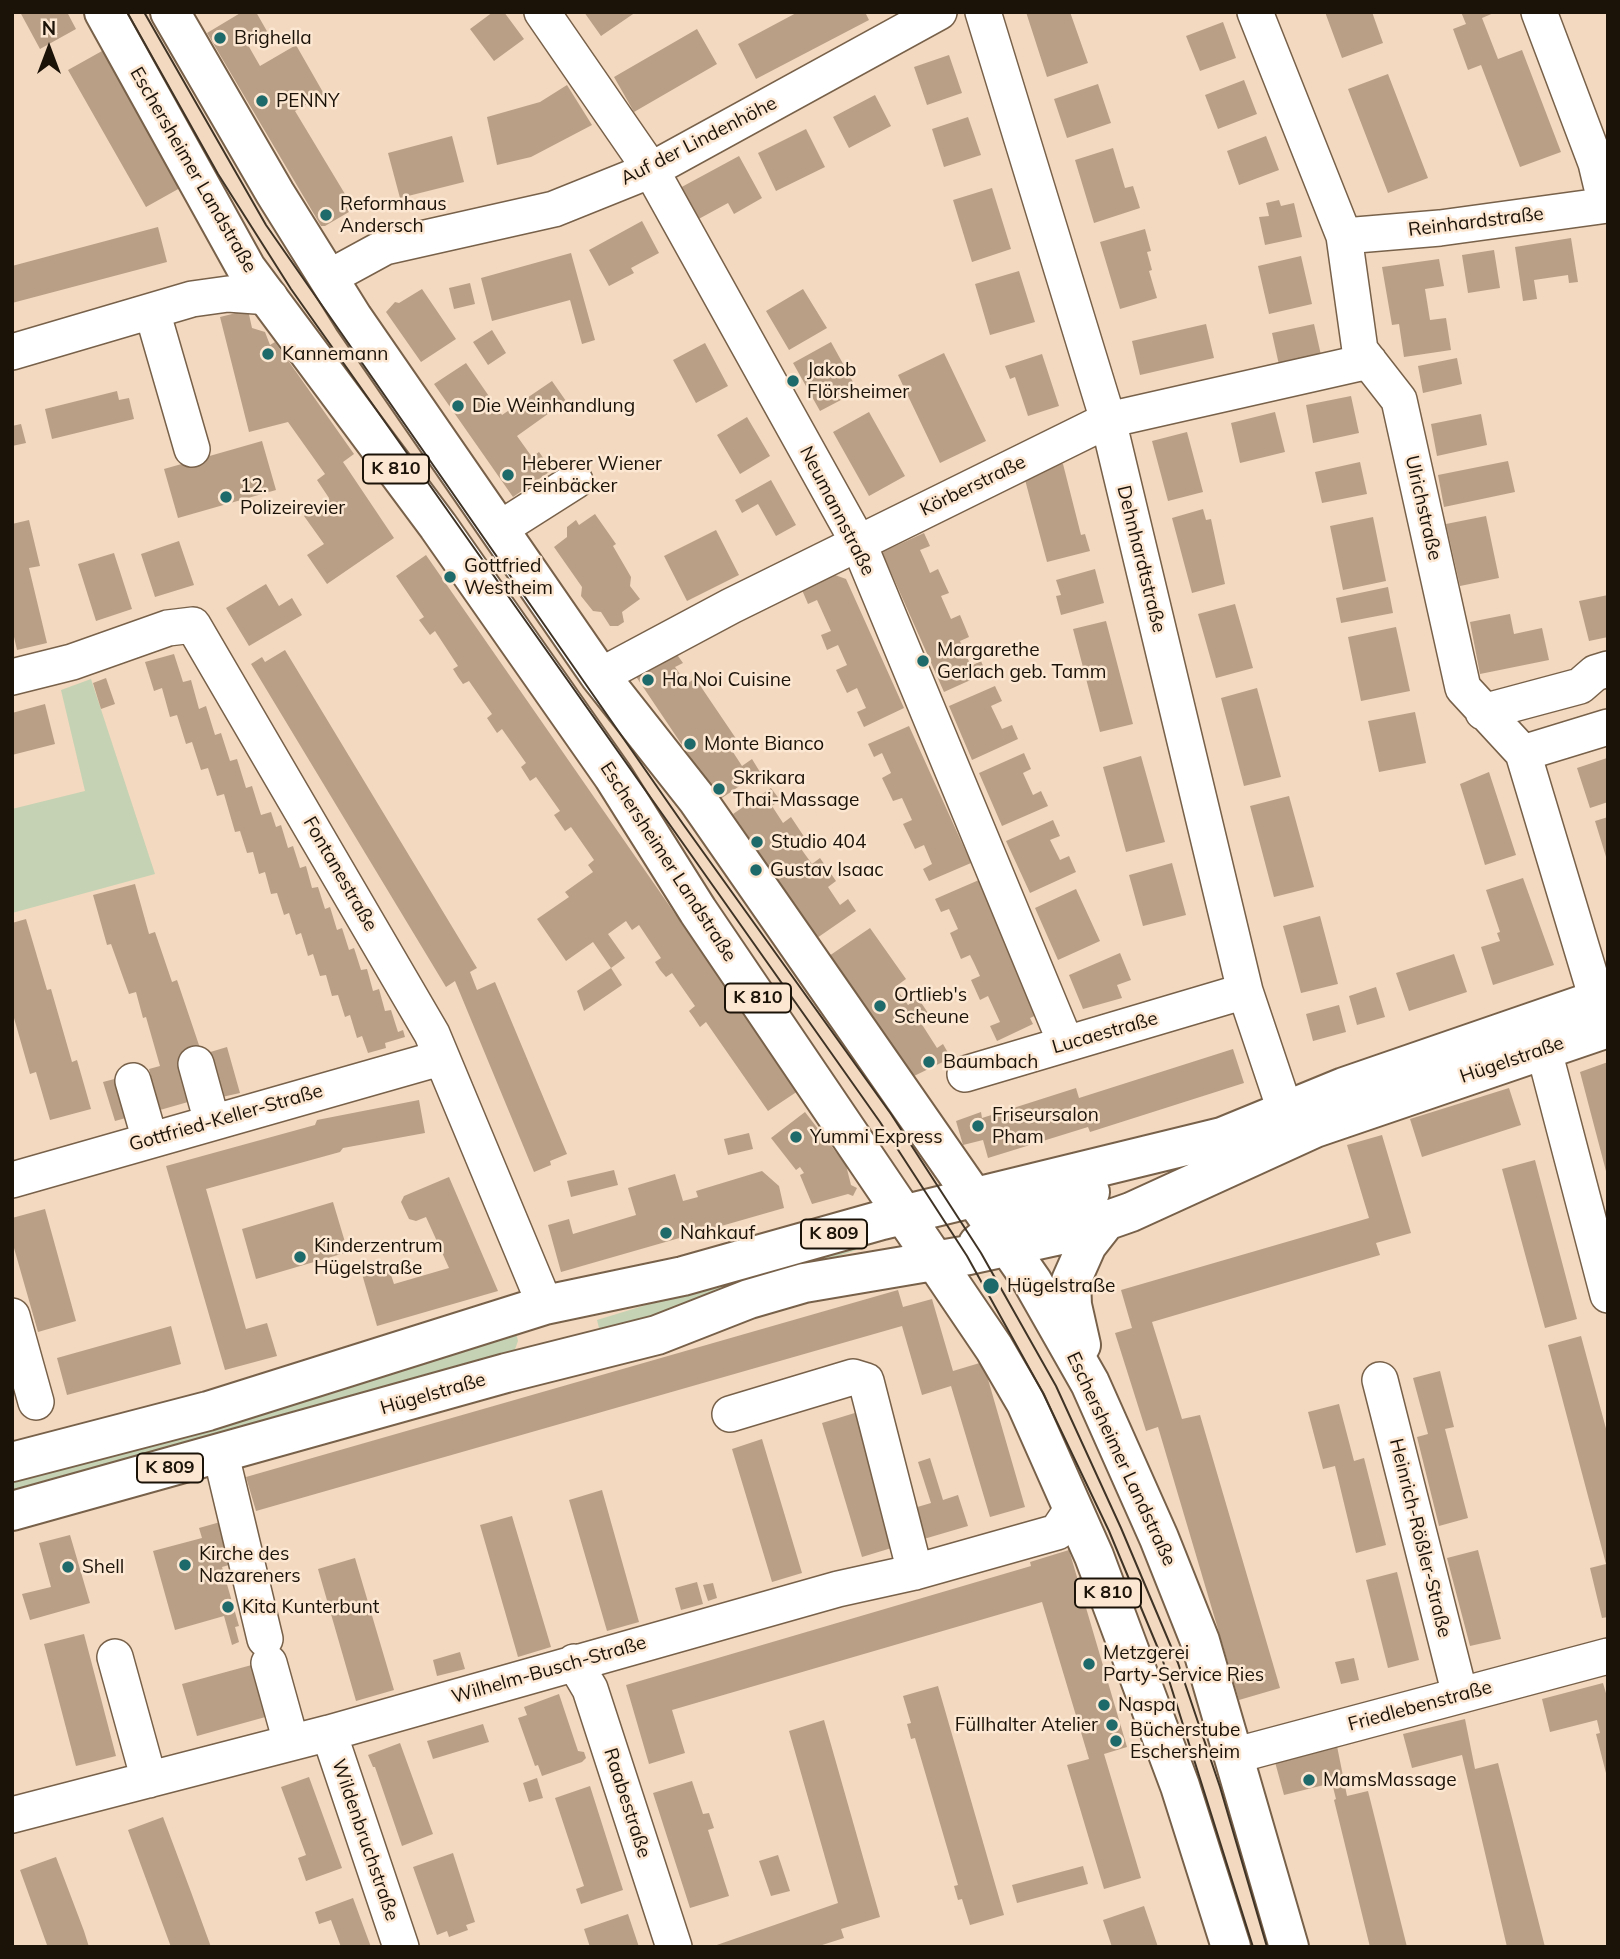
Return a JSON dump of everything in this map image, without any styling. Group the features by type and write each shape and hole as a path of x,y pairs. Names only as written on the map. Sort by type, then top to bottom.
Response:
{"main road":[{"name":"Eschersheimer Landstraße","path":"104,12 247,268 438,526 605,764 698,911 914,1217 953,1258 959,1294 1026,1403 1073,1508 1180,1786 1231,1947"},
{"name":"Eschersheimer Landstraße","path":"181,17 328,278 600,676 696,799 861,1040 995,1224 1090,1383 1159,1538 1200,1641 1289,1947"},
{"name":"Hügelstraße","path":"12,1462 261,1396 545,1305 606,1294 914,1217 995,1224 1105,1222 1315,1128 1604,1008"},
{"name":"Hügelstraße","path":"12,1511 221,1455 506,1373 657,1335 749,1299 804,1283 953,1258 995,1224 1285,1110 1540,1035"},
{"path":"804,1283 894,1243 937,1182 942,1150"},
{"path":"1090,1383 1072,1306 1071,1281 1087,1245 1105,1222"},
{"path":"598,1351 578,1333 577,1319 584,1308 606,1294"},
{"path":"506,1373 529,1359 546,1337 548,1318 545,1305"}],"street":[{"name":"Neumannstraße","path":"542,12 651,170 858,542 1066,1044"},
{"name":"Auf der Lindenhöhe","path":"328,278 385,247 554,209 651,170 939,12"},
{"name":"Dehnhardtstraße","path":"983,12 1108,420 1245,991 1285,1110"},
{"name":"Ulrichstraße","path":"1255,12 1344,236 1360,350 1399,400 1463,688 1523,753 1604,1008"},
{"path":"1539,12 1596,163 1607,205"},
{"name":"Reinhardstraße","path":"1344,236 1440,228 1607,205"},
{"path":"192,299 210,284 220,269 228,233"},
{"path":"12,352 192,299 244,293 270,298"},
{"path":"152,311 192,449"},
{"name":"Körberstraße","path":"600,676 858,542 1108,420 1370,361"},
{"path":"501,528 575,481"},
{"name":"Fontanestraße","path":"12,677 72,662 168,628 193,625 419,1010 545,1305"},
{"path":"1483,712 1580,686 1595,673 1608,670"},
{"path":"1523,753 1608,727"},
{"name":"Lucaestraße","path":"965,1074 1245,991"},
{"path":"1540,1035 1608,1294"},
{"name":"Gottfried-Keller-Straße","path":"12,1180 440,1058"},
{"path":"196,1064 212,1122"},
{"path":"134,1081 150,1140"},
{"path":"12,1316 36,1402"},
{"path":"730,1414 853,1377 866,1381 915,1572"},
{"name":"Heinrich-Rößler-Straße","path":"1380,1380 1460,1695"},
{"path":"221,1455 291,1742"},
{"name":"Wilhelm-Busch-Straße","path":"12,1815 329,1732 838,1589 915,1572 1057,1532 1073,1508"},
{"name":"Friedlebenstraße","path":"1233,1756 1608,1656"},
{"path":"114,1657 149,1780"},
{"name":"Raabestraße","path":"574,1662 590,1689 674,1947"},
{"name":"Wildenbruchstraße","path":"329,1732 401,1947"}],"green space":[{"path":"91,679 155,874 12,913 12,809 85,791 61,690"},
{"path":"875,1235 877,1243 601,1336 597,1320"},
{"path":"516,1333 518,1341 514,1352 12,1501 12,1472"}],"building":[{"path":"20,12 67,12 76,29 40,49"},
{"path":"242,12 256,12 268,33 248,45 260,66 296,45 324,94 295,111 354,209 325,226 321,226 207,33"},
{"path":"493,12 504,12 524,39 494,61 470,29"},
{"path":"584,12 636,12 601,36"},
{"path":"798,12 865,12 869,20 756,79 738,44"},
{"path":"1026,12 1070,12 1088,63 1047,77"},
{"path":"1325,12 1372,12 1383,43 1342,58"},
{"path":"1461,12 1496,12 1482,18 1498,59 1522,50 1561,152 1520,167 1481,65 1468,70 1453,29 1466,24"},
{"path":"1223,22 1236,58 1200,71 1186,36"},
{"path":"697,29 717,64 634,112 614,77"},
{"path":"102,51 180,188 146,207 68,70"},
{"path":"949,55 962,93 927,105 914,67"},
{"path":"1388,74 1428,178 1388,193 1348,89"},
{"path":"1244,80 1257,114 1218,129 1205,95"},
{"path":"1098,84 1111,123 1067,138 1054,99"},
{"path":"567,85 592,125 531,157 497,165 487,117 540,102"},
{"path":"875,95 891,126 849,148 833,117"},
{"path":"968,117 981,155 944,167 932,129"},
{"path":"806,129 825,167 776,191 758,153"},
{"path":"452,136 464,182 400,198 388,153"},
{"path":"1266,136 1279,170 1239,185 1227,151"},
{"path":"1113,148 1125,188 1133,186 1140,208 1094,223 1075,160"},
{"path":"739,156 762,198 734,214 728,203 695,221 678,189"},
{"path":"992,188 1011,249 972,262 953,200"},
{"path":"1279,200 1281,206 1294,203 1302,237 1265,245 1259,217 1269,216 1266,203"},
{"path":"642,221 659,253 631,268 634,273 609,286 589,250"},
{"path":"158,227 167,262 12,303 12,266"},
{"path":"1145,229 1151,251 1147,252 1152,270 1149,271 1157,298 1120,309 1100,242"},
{"path":"1571,238 1578,282 1569,283 1568,275 1534,280 1537,299 1523,301 1515,247"},
{"path":"1494,250 1500,288 1468,293 1462,255"},
{"path":"571,253 595,340 582,344 570,300 492,321 481,278"},
{"path":"1301,256 1312,304 1269,314 1258,266"},
{"path":"1439,259 1444,286 1425,289 1430,320 1446,318 1451,350 1404,357 1399,324 1392,325 1382,267"},
{"path":"1019,271 1035,322 990,335 975,284"},
{"path":"470,283 475,304 454,309 449,288"},
{"path":"422,289 456,339 421,362 386,312 395,302 399,303"},
{"path":"803,289 827,328 789,350 766,311"},
{"path":"248,310 252,328 265,332 270,345 275,342 354,454 343,462 394,538 327,584 307,555 324,544 304,516 329,498 317,480 325,474 288,422 249,432 220,317"},
{"path":"1206,324 1214,358 1140,375 1132,341"},
{"path":"1314,324 1321,355 1279,365 1272,333"},
{"path":"492,330 506,353 488,365 473,342"},
{"path":"831,342 858,391 820,411 793,363"},
{"path":"705,343 728,386 696,403 673,360"},
{"path":"944,353 986,441 940,463 898,375"},
{"path":"1042,354 1059,406 1028,416 1015,377 1010,379 1005,366"},
{"path":"1457,358 1462,384 1423,393 1418,366"},
{"path":"466,363 502,415 552,381 566,401 517,436 532,457 539,452 552,470 513,497 434,384"},
{"path":"117,391 119,400 129,398 134,419 52,439 45,409"},
{"path":"1351,396 1359,433 1313,443 1306,405"},
{"path":"869,412 905,476 869,496 833,432"},
{"path":"1275,412 1285,452 1240,463 1231,423"},
{"path":"1481,414 1487,445 1437,456 1431,424"},
{"path":"747,417 770,456 740,474 717,435"},
{"path":"21,424 26,443 12,446 12,426"},
{"path":"1187,432 1203,492 1168,501 1152,441"},
{"path":"262,441 276,490 178,518 164,469"},
{"path":"1508,461 1515,492 1444,507 1438,475"},
{"path":"1056,462 1063,464 1081,535 1085,534 1090,551 1047,562 1024,476"},
{"path":"1360,462 1367,494 1322,503 1315,472"},
{"path":"771,480 796,525 776,536 758,504 742,513 735,500"},
{"path":"1203,509 1206,520 1211,519 1225,584 1192,593 1172,518"},
{"path":"595,514 616,544 613,546 631,577 630,586 640,599 622,612 624,622 618,626 610,626 601,612 593,611 581,596 582,587 554,547 567,537 567,527 576,520 579,525"},
{"path":"1486,516 1499,578 1460,586 1446,524"},
{"path":"1373,517 1386,581 1343,590 1330,526"},
{"path":"29,520 40,566 29,568 47,643 17,650 12,628 12,524"},
{"path":"716,530 739,575 687,601 664,556"},
{"path":"924,533 930,546 920,550 930,573 938,569 949,593 941,596 951,619 960,615 969,637 960,641 971,666 981,661 986,673 944,692 882,552"},
{"path":"179,541 194,585 155,597 141,554"},
{"path":"114,553 132,609 96,621 78,564"},
{"path":"426,555 798,1091 768,1111 706,1022 700,1027 689,1011 695,1006 672,973 666,977 660,970 655,962 661,958 639,925 632,930 626,921 608,934 625,958 611,968 593,942 566,961 537,919 569,897 565,892 593,872 588,865 594,860 571,827 565,831 554,815 560,811 536,777 530,781 521,767 526,763 502,729 497,733 487,718 492,714 469,681 463,684 458,677 453,669 458,666 435,631 430,635 419,620 424,617 396,576"},
{"path":"1095,569 1104,603 1061,615 1056,596 1061,595 1056,580"},
{"path":"835,575 846,579 904,708 864,727 857,712 866,708 857,688 847,693 836,670 847,665 838,645 827,650 821,635 831,631 817,600 808,604 802,590"},
{"path":"266,584 279,606 292,598 302,615 249,646 226,608"},
{"path":"1388,587 1393,613 1341,623 1336,598"},
{"path":"1608,595 1608,637 1589,641 1579,601"},
{"path":"1235,604 1253,668 1216,678 1198,614"},
{"path":"1510,614 1514,634 1542,628 1549,660 1480,674 1470,622"},
{"path":"1106,621 1133,724 1100,732 1073,629"},
{"path":"1396,627 1410,691 1361,701 1348,637"},
{"path":"673,649 683,663 675,667 687,684 695,678 739,743 731,749 742,766 752,759 760,772 719,800 635,675"},
{"path":"285,650 477,968 470,972 477,990 495,982 567,1154 550,1161 551,1165 534,1172 455,981 446,987 251,664 262,657 265,662"},
{"path":"174,654 183,682 191,680 199,709 206,706 215,735 221,733 230,761 237,759 246,788 252,786 261,815 271,812 276,827 281,825 288,848 293,846 300,868 306,866 312,888 318,887 325,909 330,907 337,930 342,928 349,950 354,948 361,970 367,969 373,991 379,989 385,1011 391,1010 398,1032 403,1030 405,1037 385,1043 386,1048 368,1053 362,1036 357,1038 350,1015 345,1017 338,995 332,996 326,975 320,976 313,954 308,956 301,933 296,935 289,913 284,915 277,893 271,894 265,872 259,874 253,852 247,853 240,831 235,832 224,794 217,796 208,768 201,770 192,742 186,744 177,715 170,717 162,688 154,691 145,662"},
{"path":"106,678 115,704 101,709 93,683"},
{"path":"995,686 1002,701 991,706 1002,729 1012,725 1018,739 972,760 949,706"},
{"path":"1257,688 1281,777 1244,786 1221,698"},
{"path":"45,704 55,744 12,755 12,713"},
{"path":"1415,712 1426,763 1379,772 1368,721"},
{"path":"909,726 971,863 929,881 923,869 932,864 924,845 915,849 903,824 912,820 902,798 893,801 882,778 891,773 882,753 874,757 868,744"},
{"path":"1024,753 1031,769 1023,773 1033,795 1041,791 1048,806 1002,826 979,773"},
{"path":"1141,756 1165,842 1126,852 1103,767"},
{"path":"1607,758 1608,802 1590,808 1577,768"},
{"path":"1489,772 1516,855 1485,865 1460,784"},
{"path":"771,788 780,800 772,806 783,823 791,817 807,841 799,846 812,864 820,858 836,881 828,887 840,905 848,899 856,911 817,938 733,814"},
{"path":"1289,796 1314,887 1274,897 1250,806"},
{"path":"1608,817 1608,860 1607,860 1595,821"},
{"path":"1053,820 1060,836 1050,840 1060,860 1069,856 1076,872 1030,893 1006,841"},
{"path":"1172,863 1186,915 1143,926 1129,875"},
{"path":"1523,878 1554,965 1493,985 1481,947 1500,941 1497,933 1500,932 1486,890"},
{"path":"979,880 1039,1014 1030,1018 1033,1024 997,1041 990,1026 1000,1022 988,996 980,1000 971,980 980,976 970,955 961,959 950,933 958,929 949,909 941,912 935,899"},
{"path":"135,884 149,934 155,932 172,982 177,980 202,1054 195,1100 160,1110 149,1069 160,1066 146,1017 143,1018 136,992 129,994 111,944 107,945 93,895"},
{"path":"1076,889 1100,941 1058,960 1035,908"},
{"path":"1320,916 1338,984 1301,993 1283,926"},
{"path":"26,919 47,990 51,989 72,1062 77,1060 91,1109 50,1120 36,1072 30,1074 12,1011 12,923"},
{"path":"870,928 906,979 895,987 908,1005 918,998 930,1016 921,1023 937,1048 943,1044 951,1058 912,1077 829,956"},
{"path":"1120,953 1131,980 1117,985 1122,998 1083,1009 1069,975"},
{"path":"1454,954 1467,992 1409,1011 1396,973"},
{"path":"611,968 622,985 584,1011 577,991"},
{"path":"1376,987 1385,1017 1357,1025 1349,996"},
{"path":"1339,1005 1346,1032 1313,1041 1306,1014"},
{"path":"227,1047 240,1093 222,1097 207,1053"},
{"path":"1233,1049 1244,1083 1090,1132 1088,1127 988,1158 983,1140 963,1145 956,1121 981,1112 982,1118 1076,1088 1079,1098"},
{"path":"1608,1062 1608,1175 1607,1175 1580,1072"},
{"path":"122,1077 133,1116 115,1121 103,1082"},
{"path":"1509,1088 1521,1125 1422,1157 1410,1119"},
{"path":"419,1100 425,1133 343,1148 340,1152 206,1189 246,1329 267,1323 277,1356 225,1370 166,1166 315,1125 317,1120"},
{"path":"805,1112 846,1165 851,1185 857,1188 853,1196 848,1194 812,1204 800,1175 804,1173 800,1167 796,1170 771,1138"},
{"path":"749,1133 753,1149 728,1155 724,1139"},
{"path":"1382,1135 1411,1233 1376,1243 1380,1255 1152,1322 1182,1419 1200,1415 1280,1688 1239,1700 1158,1427 1146,1431 1115,1333 1132,1328 1121,1290 1369,1218 1347,1145"},
{"path":"1535,1160 1577,1319 1545,1328 1502,1169"},
{"path":"614,1170 618,1185 571,1197 567,1181"},
{"path":"762,1171 779,1186 784,1208 561,1272 548,1225 569,1219 573,1234 636,1215 628,1188 675,1174 683,1201 698,1197 696,1191"},
{"path":"449,1177 498,1291 377,1326 362,1274 388,1266 394,1284 449,1268 426,1217 416,1221 409,1219 401,1202 404,1196"},
{"path":"333,1202 348,1252 256,1279 242,1229"},
{"path":"45,1209 76,1321 38,1332 12,1241 12,1218"},
{"path":"898,1290 903,1307 932,1299 953,1371 983,1362 1025,1507 990,1517 951,1386 922,1395 902,1326 256,1511 246,1477"},
{"path":"171,1326 181,1364 67,1395 57,1358"},
{"path":"1581,1336 1608,1436 1608,1617 1602,1618 1590,1568 1606,1564 1548,1345"},
{"path":"1440,1371 1454,1427 1445,1429 1468,1518 1439,1526 1417,1437 1428,1434 1413,1378"},
{"path":"1339,1404 1354,1461 1364,1458 1386,1545 1356,1553 1335,1466 1323,1469 1308,1412"},
{"path":"858,1412 898,1546 862,1557 822,1423"},
{"path":"762,1439 802,1573 772,1582 732,1449"},
{"path":"930,1458 943,1500 958,1495 968,1526 917,1541 907,1510 931,1503 918,1462"},
{"path":"602,1490 639,1622 607,1631 569,1500"},
{"path":"512,1516 551,1647 518,1657 480,1525"},
{"path":"231,1519 243,1561 222,1567 239,1626 235,1627 239,1642 232,1645 224,1616 175,1630 153,1551 202,1538 199,1528"},
{"path":"70,1535 90,1603 30,1620 22,1594 51,1587 39,1543"},
{"path":"1069,1550 1127,1747 1104,1754 1141,1878 1104,1889 1067,1765 1089,1759 1042,1602 672,1710 685,1753 649,1764 626,1685 1031,1566 1030,1562"},
{"path":"1478,1550 1501,1639 1470,1646 1447,1558"},
{"path":"355,1558 394,1690 356,1701 318,1569"},
{"path":"1397,1572 1419,1660 1388,1668 1366,1580"},
{"path":"697,1582 703,1604 681,1610 675,1588"},
{"path":"713,1583 717,1598 708,1601 703,1585"},
{"path":"84,1634 116,1756 76,1766 44,1644"},
{"path":"460,1652 465,1669 437,1676 433,1660"},
{"path":"1354,1658 1359,1680 1341,1684 1335,1662"},
{"path":"259,1663 269,1716 197,1736 182,1684"},
{"path":"1603,1683 1608,1700 1607,1777 1596,1734 1600,1733 1597,1720 1550,1732 1542,1699"},
{"path":"938,1686 1004,1915 970,1925 962,1899 958,1900 954,1886 958,1885 915,1738 911,1739 907,1724 911,1723 903,1696"},
{"path":"559,1694 578,1751 584,1752 586,1758 582,1762 542,1776 538,1765 535,1766 518,1718 527,1715 524,1707"},
{"path":"1465,1719 1475,1769 1498,1763 1545,1947 1507,1947 1462,1755 1412,1768 1403,1734"},
{"path":"824,1720 880,1917 841,1929 844,1938 816,1947 711,1947 838,1903 789,1731"},
{"path":"483,1724 489,1742 433,1759 427,1741"},
{"path":"400,1743 433,1834 402,1846 375,1767 368,1755"},
{"path":"1337,1746 1347,1796 1368,1791 1407,1947 1370,1947 1332,1783 1284,1795 1275,1762"},
{"path":"309,1777 342,1868 306,1881 298,1858 306,1855 281,1787"},
{"path":"537,1778 543,1798 529,1802 523,1783"},
{"path":"692,1781 703,1814 709,1813 714,1828 708,1830 729,1896 690,1908 653,1793"},
{"path":"590,1786 623,1890 581,1904 576,1889 584,1886 555,1798"},
{"path":"163,1817 211,1947 171,1947 128,1830"},
{"path":"453,1853 475,1922 466,1925 468,1930 449,1937 447,1931 437,1935 413,1867"},
{"path":"778,1855 790,1891 771,1896 759,1861"},
{"path":"56,1857 89,1947 47,1945 20,1870"},
{"path":"1083,1866 1088,1884 1017,1903 1012,1885"},
{"path":"353,1898 371,1947 341,1947 331,1920 319,1924 315,1912"},
{"path":"1144,1906 1158,1947 1112,1947 1103,1920"},
{"path":"628,1914 639,1947 590,1947 584,1929"}],"tram line":[{"path":"127,12 218,174 291,289 880,1122 967,1256 1043,1393 1109,1531 1162,1658 1253,1947"},
{"path":"144,12 266,225 683,824 891,1114 981,1253 1056,1386 1121,1528 1178,1663 1220,1787 1267,1947"}],"place":[{"name":"Brighella","path":"220,38"},
{"name":"PENNY","path":"262,101"},
{"name":"Reformhaus Andersch","path":"326,215"},
{"name":"Kannemann","path":"268,354"},
{"name":"Jakob Flörsheimer","path":"793,381"},
{"name":"Die Weinhandlung","path":"458,406"},
{"name":"Heberer Wiener Feinbäcker","path":"508,475"},
{"name":"12. Polizeirevier","path":"226,497"},
{"name":"Gottfried Westheim","path":"450,577"},
{"name":"Margarethe Gerlach geb. Tamm","path":"923,661"},
{"name":"Ha Noi Cuisine","path":"648,680"},
{"name":"Monte Bianco","path":"690,744"},
{"name":"Skrikara Thai-Massage","path":"719,789"},
{"name":"Studio 404","path":"757,842"},
{"name":"Gustav Isaac","path":"756,870"},
{"name":"Ortlieb's Scheune","path":"880,1006"},
{"name":"Baumbach","path":"929,1062"},
{"name":"Friseursalon Pham","path":"978,1126"},
{"name":"Yummi Express","path":"796,1137"},
{"name":"Nahkauf","path":"666,1233"},
{"name":"Kinderzentrum Hügelstraße","path":"300,1257"},
{"name":"Hügelstraße","path":"991,1286"},
{"name":"Kirche des Nazareners","path":"185,1565"},
{"name":"Shell","path":"68,1567"},
{"name":"Kita Kunterbunt","path":"228,1607"},
{"name":"Metzgerei Party-Service Ries","path":"1089,1664"},
{"name":"Naspa","path":"1104,1705"},
{"name":"Füllhalter Atelier","path":"1112,1725"},
{"name":"Bücherstube Eschersheim","path":"1116,1741"},
{"name":"MamsMassage","path":"1309,1780"}]}
